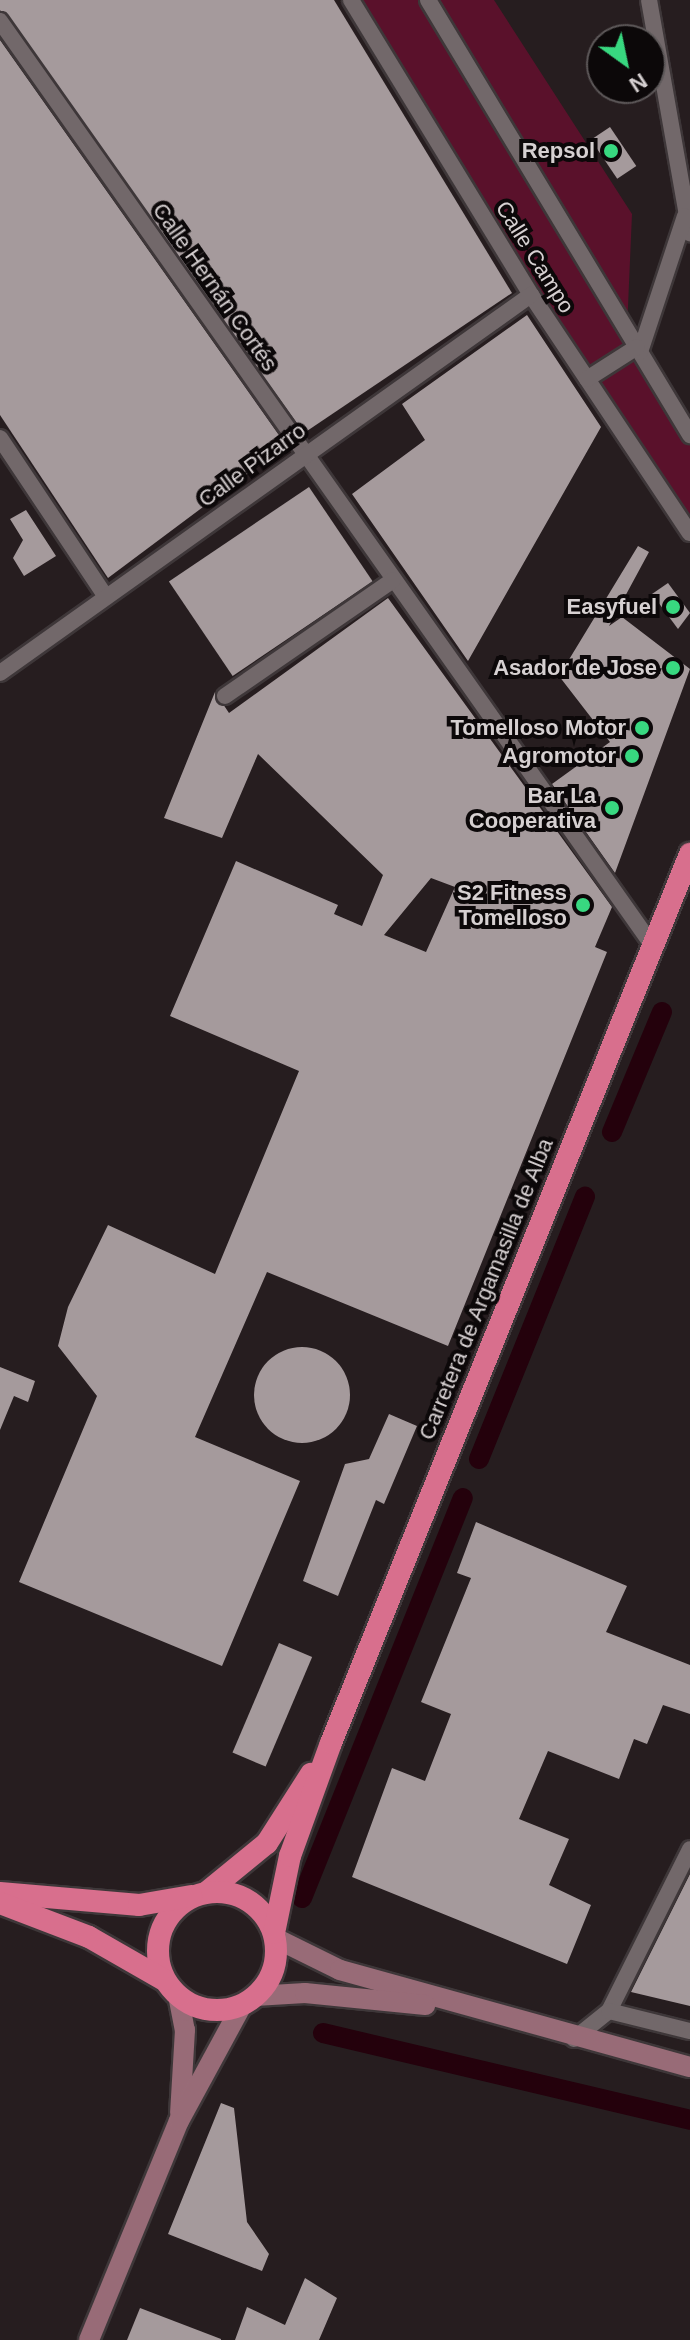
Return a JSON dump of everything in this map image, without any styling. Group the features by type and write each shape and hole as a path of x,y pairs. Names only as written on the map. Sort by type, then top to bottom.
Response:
{"highway":[{"name":"Carretera de Argamasilla de Alba","path":"331,1743 690,854"},
{"path":"172,1989 158,1942 165,1922 267,1843 331,1743"},
{"path":"0,1903 145,1964 197,2007 248,2000 273,1969 274,1936 290,1856 331,1743"},
{"path":"0,1893 139,1905 202,1894 255,1905 274,1936"}],"main road":[{"path":"274,1936 340,1970 472,2011 690,2067"},
{"path":"172,1989 185,2030 179,2121"},
{"path":"89,2340 179,2121 248,2000 305,1993 472,2011"}],"street":[{"name":"Calle Campo","path":"351,0 531,295 690,533"},
{"name":"Calle Campo","path":"428,0 690,435"},
{"path":"649,0 690,233"},
{"name":"Calle Hernán Cortés","path":"0,21 653,946"},
{"path":"587,379 638,350 686,211"},
{"name":"Calle Pizarro","path":"0,673 531,295"},
{"path":"0,438 106,597"},
{"path":"225,696 393,580"},
{"path":"574,2039 609,2011 690,1849"},
{"path":"609,2011 690,2031"}],"shaded area":[{"path":"351,0 494,0 632,214 627,330 690,434 690,533"}],"building":[{"path":"0,0 334,0 512,293 304,433 0,10"},
{"path":"0,40 286,445 108,578 0,415"},
{"path":"610,127 636,166 617,179 591,140"},
{"path":"527,315 601,427 468,661 352,494 425,440 402,404"},
{"path":"309,487 373,582 233,676 169,582"},
{"path":"26,510 56,556 24,576 13,558 23,540 10,519"},
{"path":"638,546 649,552 609,626 622,617 690,669 615,873 552,784 610,742 559,676"},
{"path":"668,583 690,613 678,629 652,594"},
{"path":"388,598 612,907 595,947 607,952 448,1346 267,1272 195,1437 300,1481 222,1666 19,1582 97,1396 58,1346 68,1307 108,1225 215,1274 299,1071 170,1016 236,861 338,905 334,914 362,926 383,875 258,754 222,838 164,818 215,692 229,713","holes":["431,878 455,887 426,952 384,935"]},
{"path":"302,1347 320,1351 336,1361 346,1377 350,1395 346,1413 336,1429 320,1439 302,1443 284,1439 268,1429 258,1413 254,1395 258,1377 268,1361 284,1351"},
{"path":"0,1367 35,1381 28,1402 14,1396 0,1430"},
{"path":"389,1414 417,1426 384,1504 376,1500 338,1596 303,1581 345,1464 369,1459"},
{"path":"476,1522 627,1586 606,1632 690,1665 690,1714 663,1705 647,1744 634,1739 619,1779 548,1751 519,1819 569,1839 549,1885 591,1905 567,1964 352,1877 392,1768 425,1781 451,1714 421,1702 471,1578 457,1573"},
{"path":"279,1643 312,1657 266,1767 233,1753"},
{"path":"690,1874 690,2006 631,1992"},
{"path":"221,2103 234,2108 247,2222 269,2254 262,2271 168,2234"},
{"path":"305,2278 337,2298 319,2340 235,2340 247,2307 285,2325"},
{"path":"140,2308 221,2339 221,2340 127,2340"}],"waterway":[{"path":"612,1132 662,1012"},
{"path":"479,1459 585,1197"},
{"path":"302,1898 463,1498"},
{"path":"323,2033 690,2120"}],"place":[{"name":"Repsol","path":"611,151"},
{"name":"Easyfuel","path":"673,607"},
{"name":"Asador de Jose","path":"673,668"},
{"name":"Tomelloso Motor","path":"642,728"},
{"name":"Agromotor","path":"632,756"},
{"name":"Bar La Cooperativa","path":"612,808"},
{"name":"S2 Fitness Tomelloso","path":"583,905"}]}
